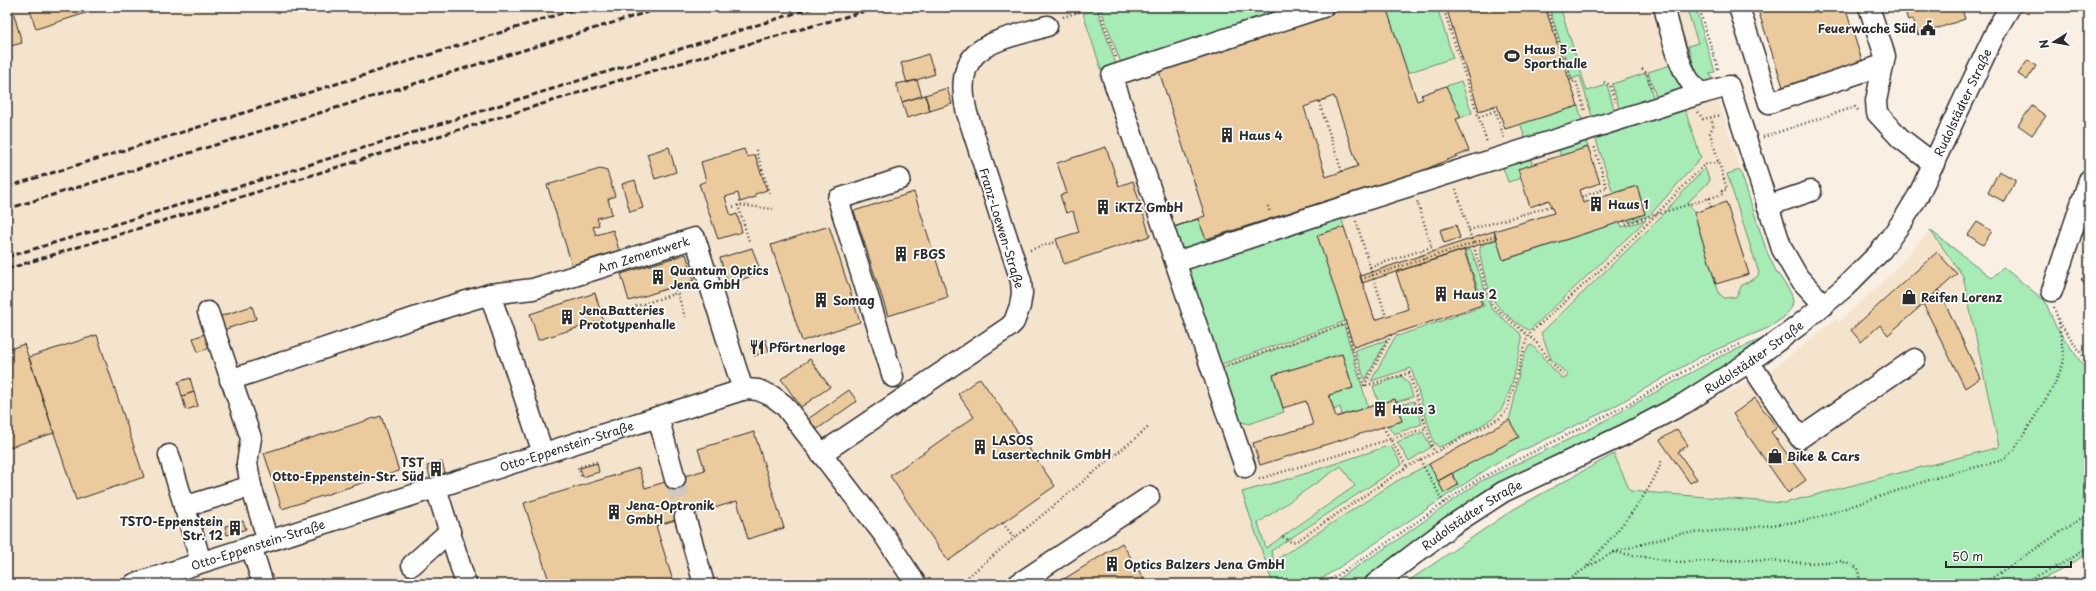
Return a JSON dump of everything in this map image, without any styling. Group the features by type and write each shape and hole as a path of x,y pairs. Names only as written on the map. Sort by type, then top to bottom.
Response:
{"street":[{"path":"1245,467 1112,76 1323,7"},
{"path":"1664,7 1686,76 1697,90 1698,95"},
{"path":"1739,7 1770,102 1883,65"},
{"path":"1869,7 1885,56 1876,101 1877,113 1900,138 1934,164"},
{"name":"Rudolstädter Straße","path":"1375,584 1451,526 1503,492 1626,434 1685,403 1749,362 1824,305 1845,287 1880,252 1904,219 1934,164 1998,27 2010,7"},
{"name":"Franz-Loewen-Straße","path":"821,454 977,350 1014,322 1022,298 1020,281 968,113 963,90 963,78 970,62 981,48 1047,26"},
{"path":"1176,262 1351,204 1728,86 1737,110 1766,206 1782,249 1791,266 1807,288 1824,305"},
{"path":"893,377 838,199 900,179"},
{"path":"2052,291 2089,180"},
{"path":"1766,206 1811,191"},
{"name":"Am Zementwerk","path":"490,294 533,289 695,238 743,390"},
{"path":"230,380 378,329 490,294 542,453"},
{"path":"208,312 251,438 247,463 259,544 263,584"},
{"path":"1749,362 1800,438 1915,359"},
{"name":"Otto-Eppenstein-Straße","path":"134,584 743,390 758,390 778,401 794,417 884,535 916,584"},
{"path":"658,417 675,478"},
{"path":"168,455 201,562"},
{"path":"184,507 251,486"},
{"path":"436,488 466,584"},
{"path":"1018,584 1149,497"},
{"path":"685,517 704,584"},
{"path":"412,565 450,531"}],"path":[{"path":"1047,26 1054,20 1094,7"},
{"path":"1098,7 1122,73"},
{"path":"1443,7 1479,117 1501,158"},
{"path":"1547,7 1572,82 1576,81 1607,188 1582,197"},
{"path":"1698,7 1724,87"},
{"path":"1642,69 1647,73 1658,108"},
{"path":"1604,82 1610,84 1620,120"},
{"path":"1698,95 1700,117 1703,119 1737,110"},
{"path":"1319,102 1342,172"},
{"path":"1494,106 1496,111 1501,158"},
{"path":"1747,142 1855,107 1860,112"},
{"path":"1479,117 1496,111"},
{"path":"1624,221 1625,224 1722,194 1722,191 1727,189 1710,133 1713,126 1711,118"},
{"path":"756,150 770,194"},
{"path":"1283,537 1288,542 1297,541 1407,467 1500,418 1507,410 1528,335 1619,253 1704,165 1718,161"},
{"path":"1451,173 1492,305 1528,335 1563,374"},
{"path":"1370,268 1432,247 1412,185"},
{"path":"1709,198 1711,207"},
{"path":"1351,204 1386,316"},
{"path":"738,206 749,241"},
{"path":"733,207 738,206 773,209"},
{"path":"1469,230 1551,206"},
{"path":"1361,279 1424,261 1496,236"},
{"path":"1035,248 1055,242"},
{"path":"1421,251 1424,261"},
{"path":"675,286 685,317"},
{"path":"1562,584 1614,552 1679,534 1741,529 1810,520 1935,478 2003,460 2014,450 2054,386 2064,361 2059,322 2052,291"},
{"path":"628,309 677,293"},
{"path":"2059,322 2089,364"},
{"path":"1212,371 1345,324 1364,386"},
{"path":"1364,386 1391,335"},
{"path":"1324,584 1388,542 1477,480 1631,403 1709,357 1745,342"},
{"path":"1364,386 1409,373 1434,452"},
{"path":"960,584 1150,426"},
{"path":"1383,427 1407,467"},
{"path":"1245,467 1248,474 1252,478 1258,479 1427,428"},
{"path":"1586,568 1645,494 1658,472 1662,459"},
{"path":"1420,460 1444,502"},
{"path":"581,476 578,467 588,463 598,462"},
{"path":"1983,584 2089,513"},
{"path":"1003,523 1015,539"},
{"path":"2015,584 2040,576 2073,559 2089,546"},
{"path":"1614,552 1675,562 1748,560 1809,563 1841,561 1858,568 1860,584"}],"shaded area":[{"path":"7,7 1078,7 1098,59 1086,20 1120,7 1689,7 1767,252 1776,271 1791,293 1793,301 1792,307 1784,317 1768,328 1703,355 1608,410 1496,463 1314,584 7,584"},
{"path":"1930,230 1963,276 1999,447 1784,503 1630,491 1614,454 1710,401 1770,371 1836,319 1839,322 1885,280"}],"green space":[{"path":"1106,7 1304,7 1122,66 1101,9"},
{"path":"1386,7 1437,7 1453,58 1407,73"},
{"path":"1549,7 1560,7 1587,91 1607,85 1616,116 1594,123 1580,76 1572,79"},
{"path":"1686,7 1695,7 1715,72 1710,73 1714,85 1705,88 1697,74 1688,46 1698,43"},
{"path":"1097,9 1117,67 1102,72 1083,14"},
{"path":"1674,64 1688,89 1658,103 1648,72"},
{"path":"1646,73 1655,104 1621,115 1612,84"},
{"path":"1461,81 1472,113 1460,118 1446,86"},
{"path":"1683,104 1701,158 1650,215 1629,222 1628,220 1645,214 1637,186 1613,193 1594,133"},
{"path":"1578,106 1584,126 1527,144 1520,123"},
{"path":"1588,135 1590,140 1586,141 1588,147 1561,156 1557,145"},
{"path":"1530,154 1532,165 1521,178 1508,182 1501,162"},
{"path":"1705,168 1710,181 1688,202 1694,213 1719,293 1724,298 1736,297 1742,285 1757,277 1759,273 1727,174 1740,170 1767,252 1776,271 1791,293 1793,301 1792,307 1784,317 1768,328 1703,355 1608,410 1496,463 1314,584 1273,584 1242,492 1292,478 1388,446 1392,448 1402,465 1271,551 1274,561 1397,481 1429,464 1444,492 1458,485 1452,473 1518,437 1509,420 1519,373 1529,346 1532,345 1562,378 1566,378 1568,374 1552,361 1541,333 1650,228","holes":["1341,466 1355,486 1266,548 1258,523"]},
{"path":"1306,207 1308,214 1182,252 1171,228 1198,219 1206,239"},
{"path":"1340,213 1344,227 1318,235 1346,321 1216,366 1188,270 1193,262"},
{"path":"1646,220 1530,330 1523,327 1507,315 1496,304 1485,276 1481,259 1480,247 1484,244 1497,239 1504,260 1620,222 1622,227"},
{"path":"1930,230 1992,278 2003,267 2045,301 2056,327 2083,365 2089,362 2089,551 2075,562 2044,578 2028,584 1404,584 1514,509 1614,454 1630,491 1784,503 1999,447 1963,276"},
{"path":"1465,250 1470,250 1472,252 1491,308 1520,333 1522,339 1512,384 1502,408 1483,425 1454,441 1439,447 1434,443 1411,368 1371,381 1395,337 1484,306"},
{"path":"1344,325 1368,407 1342,415 1340,407 1334,410 1329,395 1353,388 1342,354 1273,375 1284,412 1249,424 1238,421 1217,370"},
{"path":"1762,339 1762,342 1681,395 1398,555 1360,584 1330,584 1396,541 1479,482 1586,431 1721,356"},
{"path":"1387,340 1365,380 1355,350"},
{"path":"1402,376 1409,384 1413,397 1396,402 1395,399 1379,404 1373,386"},
{"path":"1414,401 1422,424 1394,434 1387,426 1402,421 1397,406"},
{"path":"1423,432 1431,447 1409,461 1397,442"}],"building":[{"path":"29,7 88,7 89,12 36,29"},
{"name":"Haus 4","path":"1351,7 1386,7 1417,101 1423,99 1421,95 1446,86 1460,115 1460,118 1456,119 1469,151 1419,172 1422,176 1410,180 1408,175 1206,239 1198,219 1171,228 1124,82","holes":["1334,96 1358,166 1326,177 1304,107"]},
{"name":"Haus 5 – Sporthalle","path":"1446,7 1545,7 1578,106 1505,129 1497,105 1479,111"},
{"path":"1757,7 1845,7 1864,67 1785,93"},
{"name":"Feuerwache Süd","path":"1904,7 1961,7 1965,19 1918,35 1913,19 1908,21"},
{"path":"13,11 22,43 7,47 7,13"},
{"path":"928,54 935,74 907,83 901,63"},
{"path":"2028,60 2036,66 2027,80 2018,74"},
{"path":"1159,71 1205,216 1171,228 1124,82"},
{"path":"917,80 922,96 902,102 896,84"},
{"path":"947,88 952,104 930,111 925,95"},
{"path":"925,95 930,111 907,118 902,102"},
{"path":"2032,106 2046,116 2032,135 2018,125"},
{"path":"669,147 676,172 655,179 647,154"},
{"name":"iKTZ GmbH","path":"1106,147 1119,186 1133,181 1150,236 1064,264 1056,239 1079,232 1073,211 1066,213 1060,195 1067,193 1057,163"},
{"name":"Haus 1","path":"1588,147 1600,183 1579,190 1583,203 1637,186 1645,214 1503,260 1494,231 1554,213 1549,200 1530,207 1518,169"},
{"path":"744,149 747,157 755,155 767,190 755,194 756,197 740,202 738,193 725,197 731,216 737,214 742,232 718,239 699,184 706,181 701,162"},
{"path":"600,169 607,171 615,196 608,199 612,214 597,218 599,225 593,227 596,235 613,230 619,250 572,265 547,185"},
{"path":"1999,171 2016,180 2005,202 1988,193"},
{"path":"635,180 643,208 630,212 622,184"},
{"name":"FBGS","path":"914,192 948,297 888,316 854,211"},
{"path":"1726,202 1749,274 1716,284 1694,213"},
{"path":"1977,222 1992,231 1983,245 1968,235"},
{"path":"1456,225 1460,238 1444,243 1440,230"},
{"name":"Somag","path":"829,226 860,322 802,341 771,245"},
{"name":"Haus 2","path":"1344,227 1375,320 1408,309 1396,272 1464,250 1482,305 1354,347 1317,235"},
{"path":"1494,231 1497,239 1362,283 1360,276"},
{"path":"752,248 761,273 728,284 720,258"},
{"name":"Reifen Lorenz","path":"1937,252 1957,274 1888,335 1880,325 1861,342 1851,330"},
{"name":"Quantum Optics Jena GmbH","path":"686,254 694,280 629,301 621,274"},
{"path":"2089,273 2089,292 2081,279"},
{"path":"1939,290 1980,378 1965,388 1923,304"},
{"name":"JenaBatteries Prototypenhalle","path":"595,293 603,320 538,340 530,314"},
{"path":"252,306 256,319 223,330 218,317"},
{"path":"205,334 210,348 198,352 193,338"},
{"path":"97,335 144,477 76,500 29,357"},
{"path":"765,339 769,351 754,356 750,343"},
{"path":"24,344 54,433 7,448 7,350"},
{"name":"Haus 3","path":"1342,354 1353,388 1329,395 1336,417 1395,399 1402,421 1260,465 1253,443 1313,425 1306,401 1283,408 1273,375"},
{"path":"810,359 830,387 801,407 781,379"},
{"path":"190,378 194,392 182,396 178,382"},
{"name":"LASOS Lasertechnik GmbH","path":"980,378 1055,486 948,561 890,476 974,417 958,394"},
{"path":"849,390 857,401 816,430 808,419"},
{"path":"194,392 198,406 186,410 182,396"},
{"name":"Bike & Cars","path":"1755,398 1777,428 1771,432 1806,480 1788,493 1733,414"},
{"path":"381,416 399,471 282,509 264,453"},
{"path":"1509,420 1519,437 1438,481 1429,464"},
{"path":"1677,429 1688,445 1678,452 1697,479 1690,483 1660,440"},
{"name":"Jena-Optronik GmbH","path":"754,432 784,528 748,539 737,501 656,526 674,584 550,584 524,503 639,468 645,488 705,470 698,449"},
{"name":"TST Otto-Eppenstein-Str. Süd","path":"442,462 445,473 430,477 427,466"},
{"path":"597,463 599,472 583,477 580,468"},
{"path":"1452,473 1458,485 1444,493 1438,481"},
{"name":"TSTO-Eppenstein Str. 12","path":"243,521 246,529 227,535 225,526"},
{"name":"Optics Balzers Jena GmbH","path":"1122,543 1147,584 1056,584"}],"tunnel":[{"path":"675,479 685,517"}],"railway":[{"path":"7,187 582,7"},
{"path":"7,209 664,7"},
{"path":"7,257 212,195 815,7"},
{"path":"7,269 617,81 880,7"}],"place":[{"name":"Feuerwache Süd","path":"1928,28"},
{"name":"Haus 5 – Sporthalle","path":"1512,56"},
{"name":"Haus 4","path":"1227,135"},
{"name":"Haus 1","path":"1596,204"},
{"name":"iKTZ GmbH","path":"1103,207"},
{"name":"FBGS","path":"901,254"},
{"name":"Quantum Optics Jena GmbH","path":"658,277"},
{"name":"Haus 2","path":"1441,294"},
{"name":"Reifen Lorenz","path":"1909,297"},
{"name":"Somag","path":"821,300"},
{"name":"JenaBatteries Prototypenhalle","path":"567,317"},
{"name":"Pförtnerloge","path":"757,347"},
{"name":"Haus 3","path":"1380,409"},
{"name":"LASOS Lasertechnik GmbH","path":"980,447"},
{"name":"Bike & Cars","path":"1775,456"},
{"name":"TST Otto-Eppenstein-Str. Süd","path":"436,469"},
{"name":"Jena-Optronik GmbH","path":"614,512"},
{"name":"TSTO-Eppenstein Str. 12","path":"235,528"},
{"name":"Optics Balzers Jena GmbH","path":"1112,564"}]}
